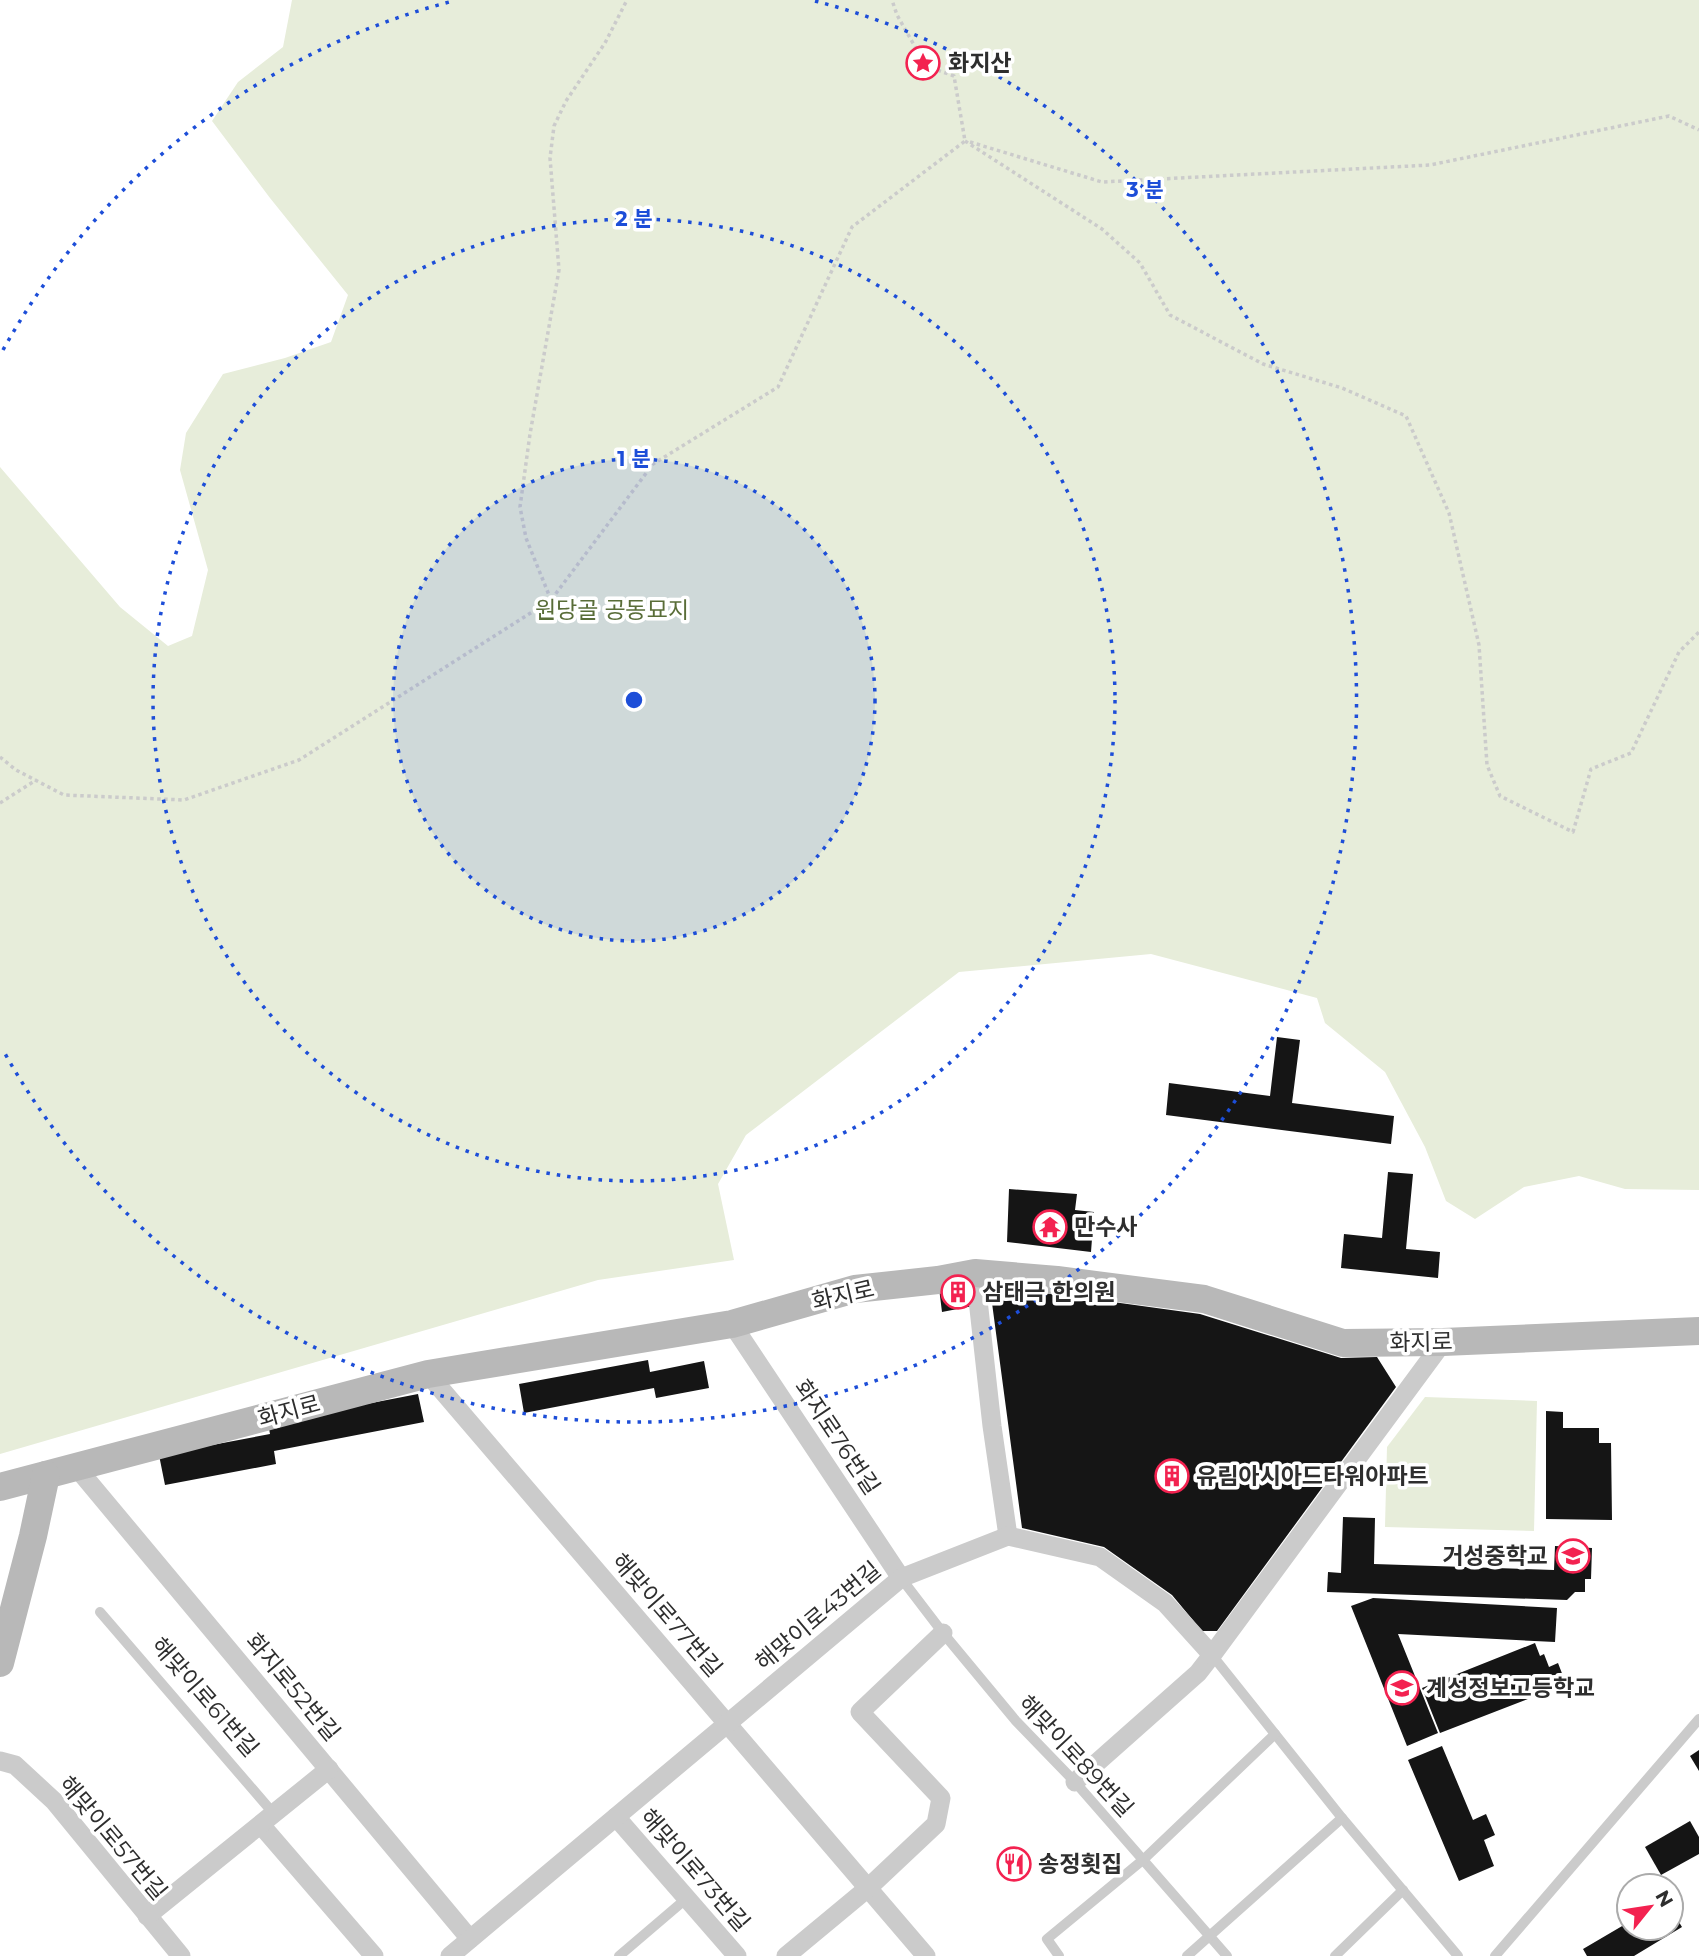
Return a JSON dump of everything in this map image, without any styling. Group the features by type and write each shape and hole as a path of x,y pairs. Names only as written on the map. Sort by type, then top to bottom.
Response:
{"street":[{"name":"화지로","path":"0,1487 428,1374 732,1324 855,1289 975,1273 1057,1280 1203,1299 1343,1342 1443,1342 1699,1331"},
{"path":"975,1273 992,1426 1008,1535 1100,1557 1165,1603 1212,1655"},
{"name":"화지로76번길","path":"732,1324 901,1578"},
{"path":"1075,1782 1198,1673 1443,1342"},
{"name":"해맞이로77번길","path":"428,1374 926,1956"},
{"name":"화지로52번길","path":"77,1468 470,1939"},
{"path":"0,1663 46,1475"},
{"name":"해맞이로43번길","path":"450,1956 901,1578 1008,1535"},
{"path":"786,1956 868,1888 936,1824 941,1798 860,1712 943,1633"},
{"name":"해맞이로57번길","path":"0,1761 15,1765 54,1801 181,1956"},
{"path":"147,1916 329,1769"},
{"name":"해맞이로73번길","path":"616,1817 737,1956"},
{"name":"해맞이로61번길","path":"267,1820 374,1956"}],"lane":[{"name":"해맞이로89번길","path":"901,1578 1016,1721 1075,1782 1227,1956"},
{"name":"해맞이로61번길","path":"100,1612 267,1820"},
{"path":"1212,1655 1342,1818 1458,1956"},
{"path":"1495,1956 1699,1719"},
{"path":"1059,1956 1048,1939 1144,1860 1275,1734"},
{"path":"1187,1956 1342,1818"},
{"path":"1335,1956 1404,1890"},
{"path":"619,1956 687,1898"}],"path":[{"path":"551,600 526,538 520,507 559,270 550,158 554,127 566,101 606,43 627,0"},
{"path":"892,0 897,15 926,66 954,76 965,141 1102,229 1140,264 1170,314 1263,364 1342,388 1406,416 1448,513 1479,645 1487,765 1500,796 1573,832 1591,769 1631,753 1679,652 1699,632"},
{"path":"965,141 1102,182 1430,165 1669,116 1699,130"},
{"path":"0,757 16,770 64,795 184,800 299,760 551,600 653,464 778,387 852,227 965,141"},
{"path":"0,803 36,780"}],"green space":[{"name":"원당골 공동묘지","path":"292,0 1699,0 1699,1190 1625,1189 1579,1176 1524,1187 1475,1219 1446,1201 1425,1147 1385,1072 1325,1023 1317,998 1151,954 959,972 746,1135 718,1184 734,1260 598,1280 0,1454 0,467 120,607 168,646 192,636 208,570 180,470 186,433 223,374 285,358 331,342 348,295 212,121 238,82 283,47"},
{"path":"1425,1397 1537,1401 1534,1531 1385,1527 1387,1447"}],"building":[{"path":"1277,1037 1300,1040 1292,1103 1394,1116 1391,1144 1166,1115 1169,1083 1270,1096"},
{"path":"1388,1172 1413,1174 1406,1249 1440,1252 1438,1278 1341,1268 1344,1234 1382,1238"},
{"name":"만수사","path":"1009,1189 1077,1194 1075,1210 1094,1212 1091,1252 1007,1242"},
{"name":"삼태극 한의원","path":"975,1273 978,1305 942,1312 938,1280"},
{"name":"유림아시아드타워아파트","path":"1004,1291 1055,1294 1200,1314 1341,1358 1377,1357 1396,1387 1217,1631 1202,1631 1172,1595 1104,1547 1022,1528 992,1303"},
{"path":"648,1360 650,1372 704,1361 709,1388 656,1398 654,1388 524,1413 519,1384"},
{"path":"418,1394 424,1422 274,1451 276,1464 165,1485 159,1455 270,1434 268,1423"},
{"path":"1546,1411 1563,1412 1563,1428 1599,1428 1599,1443 1611,1443 1612,1520 1546,1519"},
{"name":"거성중학교","path":"1343,1517 1375,1518 1374,1564 1554,1570 1555,1546 1592,1548 1591,1579 1585,1579 1585,1592 1575,1592 1567,1600 1327,1592 1328,1572 1341,1573"},
{"name":"계성정보고등학교","path":"1373,1598 1557,1608 1555,1642 1398,1634 1438,1733 1407,1746 1351,1606"},
{"path":"1535,1643 1540,1656 1544,1654 1549,1667 1558,1663 1563,1676 1548,1682 1551,1690 1440,1733 1422,1688"},
{"path":"1442,1746 1473,1820 1486,1814 1495,1835 1484,1840 1494,1866 1459,1881 1408,1760"},
{"path":"1699,1750 1699,1771 1690,1756"},
{"path":"1690,1821 1699,1837 1699,1854 1666,1872 1659,1872 1645,1847"},
{"path":"1615,1930 1615,1942 1657,1942 1634,1956 1587,1956 1583,1949"}],"place":[{"name":"화지산","path":"923,63"},
{"name":"만수사","path":"1050,1227"},
{"name":"삼태극 한의원","path":"958,1292"},
{"name":"유림아시아드타워아파트","path":"1172,1476"},
{"name":"거성중학교","path":"1573,1556"},
{"name":"계성정보고등학교","path":"1402,1688"},
{"name":"송정횟집","path":"1014,1864"}]}
